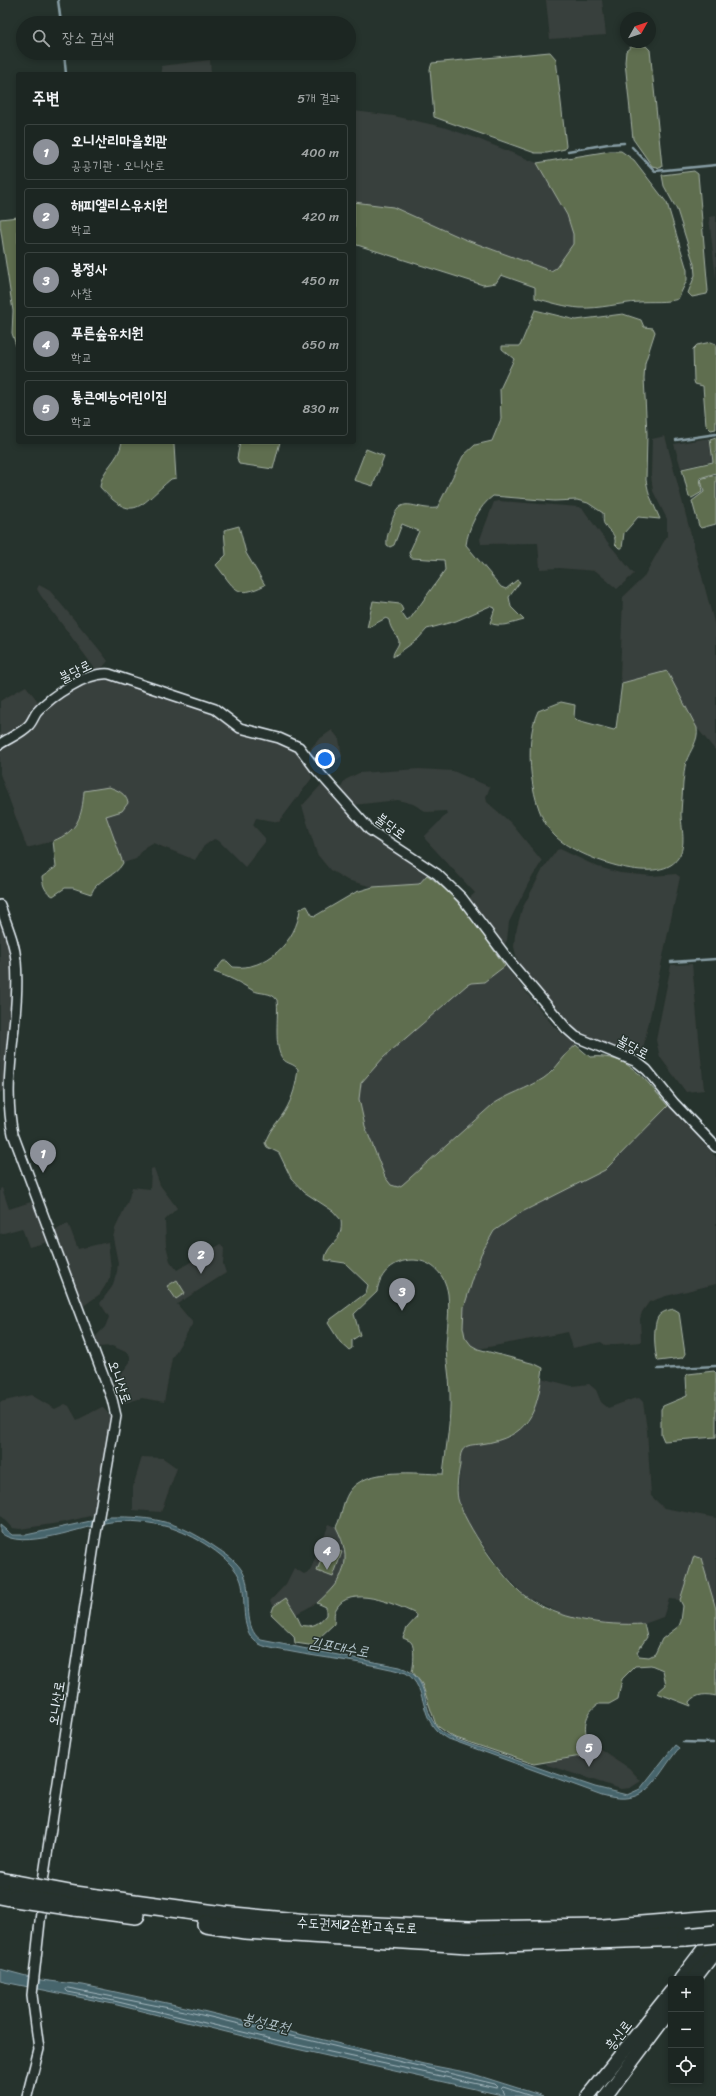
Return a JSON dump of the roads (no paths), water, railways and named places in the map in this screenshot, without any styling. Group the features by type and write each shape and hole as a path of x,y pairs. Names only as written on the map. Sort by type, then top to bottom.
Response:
{"highway":[{"name":"수도권제2순환고속도로","path":"8,1889 245,1930 468,1944 686,1937 716,1934"},
{"name":"수도권제2순환고속도로","path":"75,1901 308,1923 446,1930 604,1928 716,1919"}],"main road":[{"path":"683,1976 716,1934"},
{"path":"696,1976 716,1950"},
{"name":"흥신로","path":"588,2096 668,1996"},
{"name":"흥신로","path":"606,2096 669,2012"}],"street":[{"name":"불당로","path":"0,744 28,726 37,712 54,697 72,685 101,673 109,674 170,693 215,709 240,728 279,738 299,747 315,768 370,830 436,874 462,898 512,963 567,1029 576,1037 637,1062 647,1070 674,1103 716,1147"},
{"name":"오니산로","path":"0,905 13,943 17,977 8,1092 8,1113 13,1134 112,1399 116,1416 43,1881"},
{"path":"27,2096 39,2049 32,1995 40,1912"}],"water":[{"path":"109,1517 140,1518 166,1522 191,1532 204,1540 231,1558 242,1570 246,1580 250,1621 255,1635 261,1640 400,1667 410,1672 417,1678 422,1686 432,1720 438,1728 448,1736 460,1741 595,1787 627,1795 640,1789 675,1745 679,1748 656,1780 640,1794 630,1798 617,1798 602,1795 446,1738 437,1731 431,1723 418,1688 406,1673 362,1663 275,1649 259,1644 251,1636 247,1629 244,1613 243,1589 237,1572 221,1555 199,1541 177,1530 161,1525 125,1521 100,1524 37,1539 22,1540 9,1538 0,1532 0,1525 12,1535 26,1535"},
{"path":"0,1969 41,1980 83,1985 190,2008 424,2064 470,2073 543,2096 506,2096 283,2046 113,2004 4,1982 0,1981"}],"waterway":[{"path":"58,0 60,16"},
{"path":"65,60 66,72"},
{"path":"568,151 608,144 624,143"},
{"path":"632,147 655,171 716,165"},
{"path":"676,440 716,434"},
{"path":"671,962 716,959"},
{"path":"658,1369 716,1366"},
{"name":"김포대수로","path":"683,1742 713,1743"}],"place":[{"name":"오니산리마을회관","path":"43,1173"},
{"name":"해피엘리스유치원","path":"201,1274"},
{"name":"봉정사","path":"402,1311"},
{"name":"푸른숲유치원","path":"327,1570"},
{"name":"통큰예능어린이집","path":"589,1767"}],"water label":[{"name":"봉성포천","path":"266,2023"}]}
